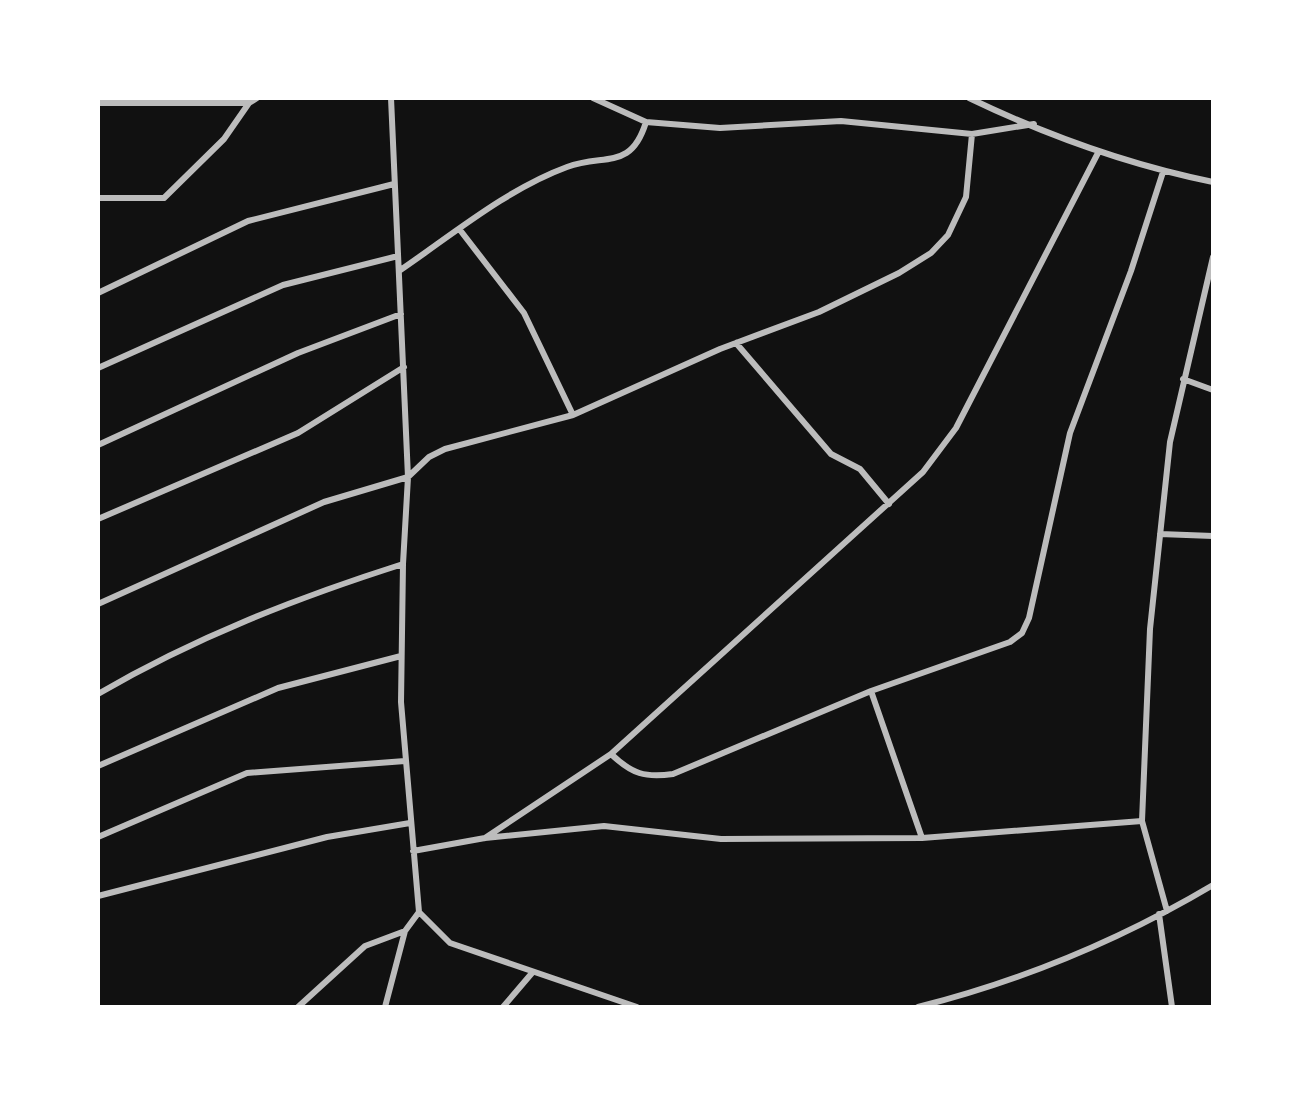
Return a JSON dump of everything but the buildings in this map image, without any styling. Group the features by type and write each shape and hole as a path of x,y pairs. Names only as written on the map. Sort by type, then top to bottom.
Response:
{"street":[{"path":"98,198 164,198 224,139 249,103 257,98"},
{"path":"391,98 408,477 401,656 405,761 419,912 450,943 637,1007"},
{"path":"593,98 646,122 720,128 841,121 972,134 1034,124"},
{"path":"969,98 1099,151 1163,172 1213,182"},
{"path":"98,103 249,103"},
{"path":"399,271 507,198 564,167 621,158 640,141 646,122"},
{"path":"98,604 324,502 408,477 429,457 445,449 573,415 736,343 871,289 931,253 948,235 966,197 972,134"},
{"path":"485,838 611,754 923,472 956,428 1099,151"},
{"path":"611,754 625,768 648,777 673,774 871,691 990,651 1022,633 1029,618 1076,413 1131,271 1163,172"},
{"path":"98,293 248,221 394,184"},
{"path":"460,230 524,313 573,415"},
{"path":"98,368 283,285 398,256"},
{"path":"1167,911 1142,821 1150,629 1170,442 1213,257"},
{"path":"98,445 298,353 401,314"},
{"path":"736,343 831,454 860,469 889,504"},
{"path":"98,519 298,433 404,367"},
{"path":"1183,379 1213,390"},
{"path":"1160,534 1213,536"},
{"path":"98,694 183,646 346,582 403,564"},
{"path":"98,766 278,688 401,656"},
{"path":"871,691 922,838"},
{"path":"98,837 247,773 405,761"},
{"path":"413,851 485,838 604,826 721,839 922,838 1142,821"},
{"path":"98,896 327,837 410,823"},
{"path":"918,1007 1032,973 1167,911 1213,885"},
{"path":"385,1007 405,931 419,912"},
{"path":"1159,914 1172,1007"},
{"path":"298,1007 365,946 405,931"},
{"path":"503,1007 532,973"}]}
